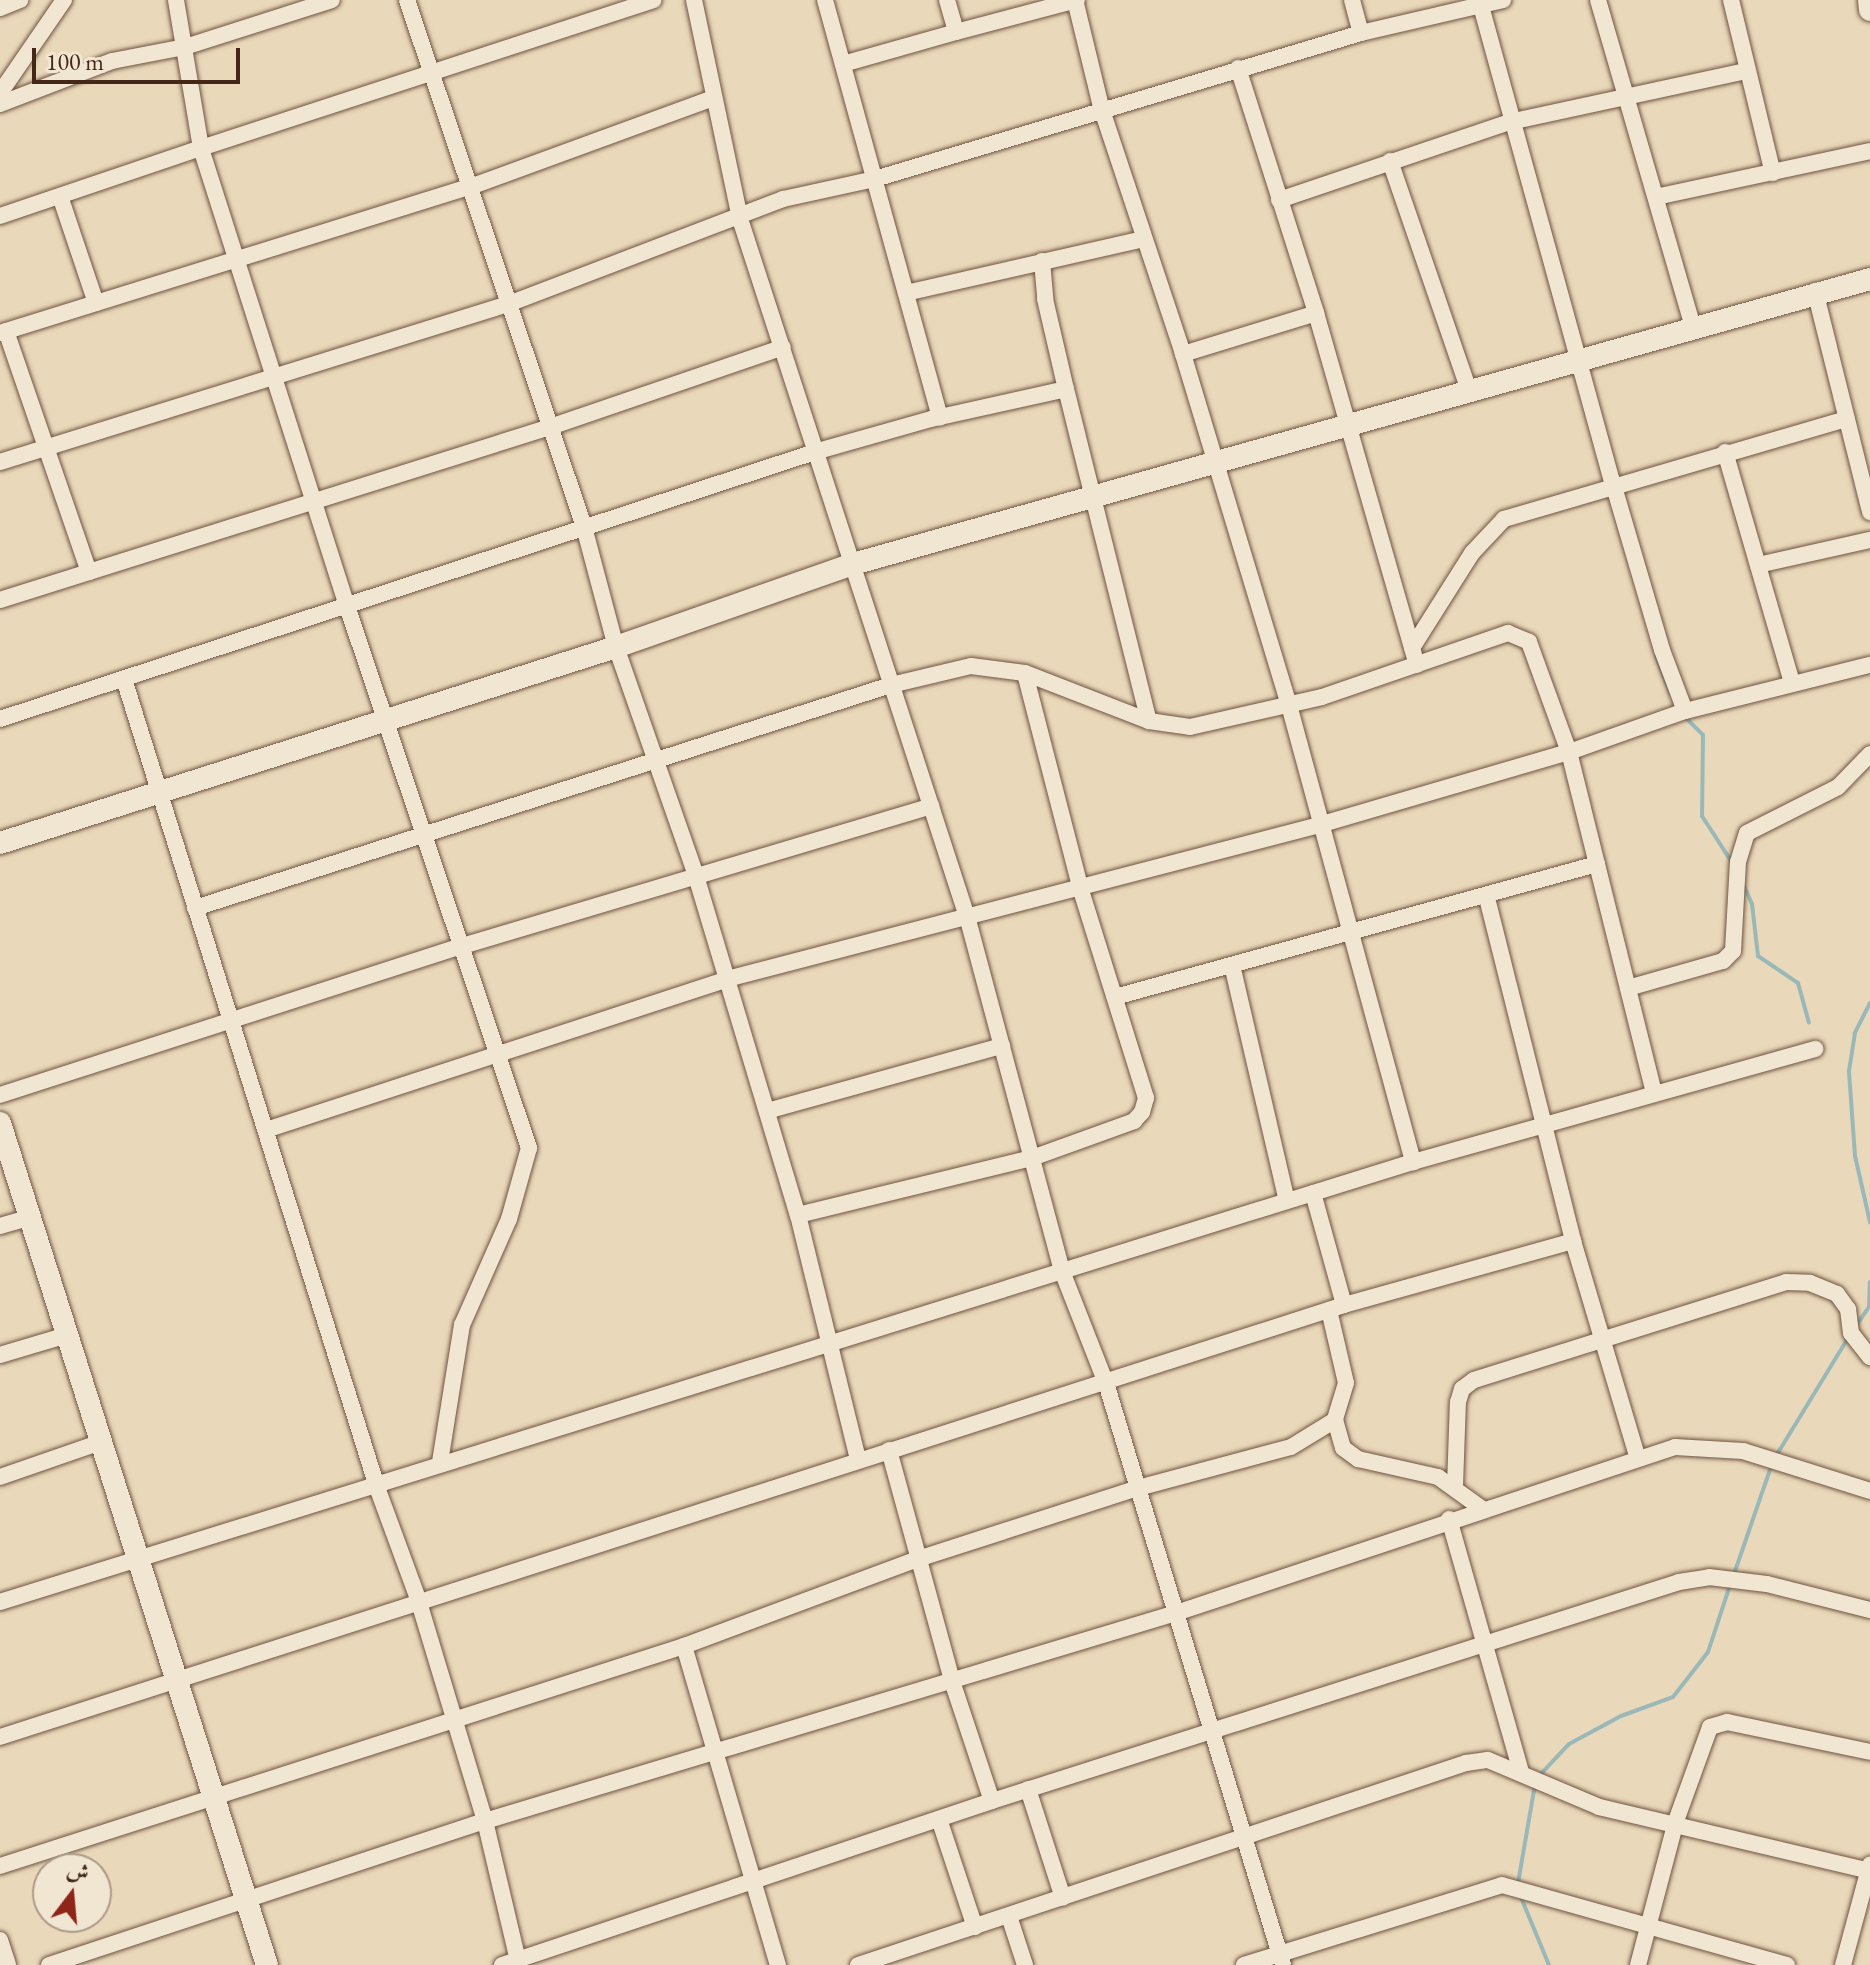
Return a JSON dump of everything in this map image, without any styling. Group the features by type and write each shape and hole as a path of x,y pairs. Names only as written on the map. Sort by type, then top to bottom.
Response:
{"main road":[{"path":"1869,0 1870,10"},
{"path":"0,843 616,647 853,564 1345,429 1815,291 1870,279"},
{"path":"0,1123 267,1965"}],"street":[{"path":"0,8 20,0"},
{"path":"0,93 64,0"},
{"path":"176,0 201,148 316,500 347,606 529,1148 509,1219 462,1325 440,1462"},
{"path":"407,0 584,527 616,647 696,876 798,1215 858,1459"},
{"path":"0,216 653,0"},
{"path":"694,0 711,99 740,219 818,451 968,920 1062,1271 1106,1383 1281,1959"},
{"path":"825,0 940,417"},
{"path":"947,0 956,32"},
{"path":"843,64 1076,0 1101,107 1218,465 1289,705 1319,825 1413,1162"},
{"path":"1352,0 1361,33"},
{"path":"0,462 276,380 511,303 740,219 783,199 875,179 1101,107 1361,33 1503,0"},
{"path":"1598,0 1693,326"},
{"path":"1731,0 1773,173"},
{"path":"0,104 112,61 185,47 327,1"},
{"path":"1481,6 1510,122 1577,359 1662,650 1685,711"},
{"path":"1238,68 1316,313 1345,429 1417,665"},
{"path":"1279,200 1510,122 1624,94 1746,71"},
{"path":"89,572 49,445 3,332 238,262 470,187 711,99"},
{"path":"1656,197 1870,151"},
{"path":"1390,161 1469,391"},
{"path":"60,196 96,303"},
{"path":"906,293 1143,239"},
{"path":"1042,261 1045,299 1149,721"},
{"path":"1815,291 1870,512"},
{"path":"1183,354 1316,313"},
{"path":"0,600 550,427 783,347"},
{"path":"0,719 818,451 940,417 1066,389"},
{"path":"1412,648 1489,531 1504,519 1725,452 1847,419"},
{"path":"1725,452 1792,682"},
{"path":"1758,565 1870,540"},
{"path":"195,908 891,685 971,666 1025,673 1149,721 1190,727 1289,705 1508,633 1519,635 1529,642 1569,752 1654,1094"},
{"path":"266,1130 727,979 968,920 1319,825 1569,752 1685,711 1870,665"},
{"path":"798,1215 1032,1158 1134,1121 1142,1112 1146,1098 1081,890 1025,673"},
{"path":"124,679 376,1482 418,1599 485,1821 512,1963 1028,1789 1487,1643 1709,1577 1767,1584 1870,1610"},
{"path":"1628,988 1723,961 1733,951 1738,862 1747,833 1838,787 1870,754"},
{"path":"0,1095 459,947 931,806"},
{"path":"1115,997 1349,932 1487,898 1597,864"},
{"path":"1487,898 1573,1241 1638,1459"},
{"path":"1232,965 1287,1201"},
{"path":"767,1111 1002,1046"},
{"path":"0,1602 137,1556 1413,1162 1815,1049"},
{"path":"1313,1193 1336,1308 1346,1383 1335,1420 1343,1448 1358,1459 1438,1477 1455,1486 1481,1508"},
{"path":"0,1226 28,1218"},
{"path":"0,1737 175,1677 1336,1308 1573,1241"},
{"path":"1455,1486 1462,1389 1474,1380 1798,1282 1837,1294 1848,1309 1851,1333 1870,1357"},
{"path":"0,1355 67,1335"},
{"path":"0,1866 684,1646 918,1559 1138,1488 1291,1447 1335,1420"},
{"path":"0,1477 101,1442"},
{"path":"49,1965 485,1821 1176,1613 1481,1508 1675,1447 1705,1445 1743,1451 1870,1491"},
{"path":"889,1450 952,1681 992,1801"},
{"path":"1449,1519 1487,1643 1521,1772"},
{"path":"684,1646 713,1754 778,1965"},
{"path":"1638,1965 1676,1821 1710,1727 1727,1722 1870,1752"},
{"path":"858,1965 1245,1839 1466,1763 1488,1760 1599,1807 1676,1821 1869,1869 1843,1965"},
{"path":"1028,1789 1063,1898"},
{"path":"939,1819 975,1927"},
{"path":"1244,1965 1281,1959 1502,1885 1648,1930 1787,1965"},
{"path":"1009,1916 1025,1965"},
{"path":"0,1940 8,1965"}],"waterway":[{"path":"1656,656 1670,693"},
{"path":"1685,717 1703,735 1702,816 1733,864"},
{"path":"1744,886 1752,904 1758,956 1798,983 1809,1023"},
{"path":"1870,1003 1855,1033 1849,1072 1855,1156 1870,1222"},
{"path":"1855,1327 1869,1307 1870,1282"},
{"path":"1776,1456 1848,1338"},
{"path":"1733,1577 1772,1464"},
{"path":"1538,1777 1569,1744 1621,1716 1673,1697 1708,1652 1730,1585"},
{"path":"1518,1883 1535,1785"},
{"path":"1520,1895 1549,1965"}]}
